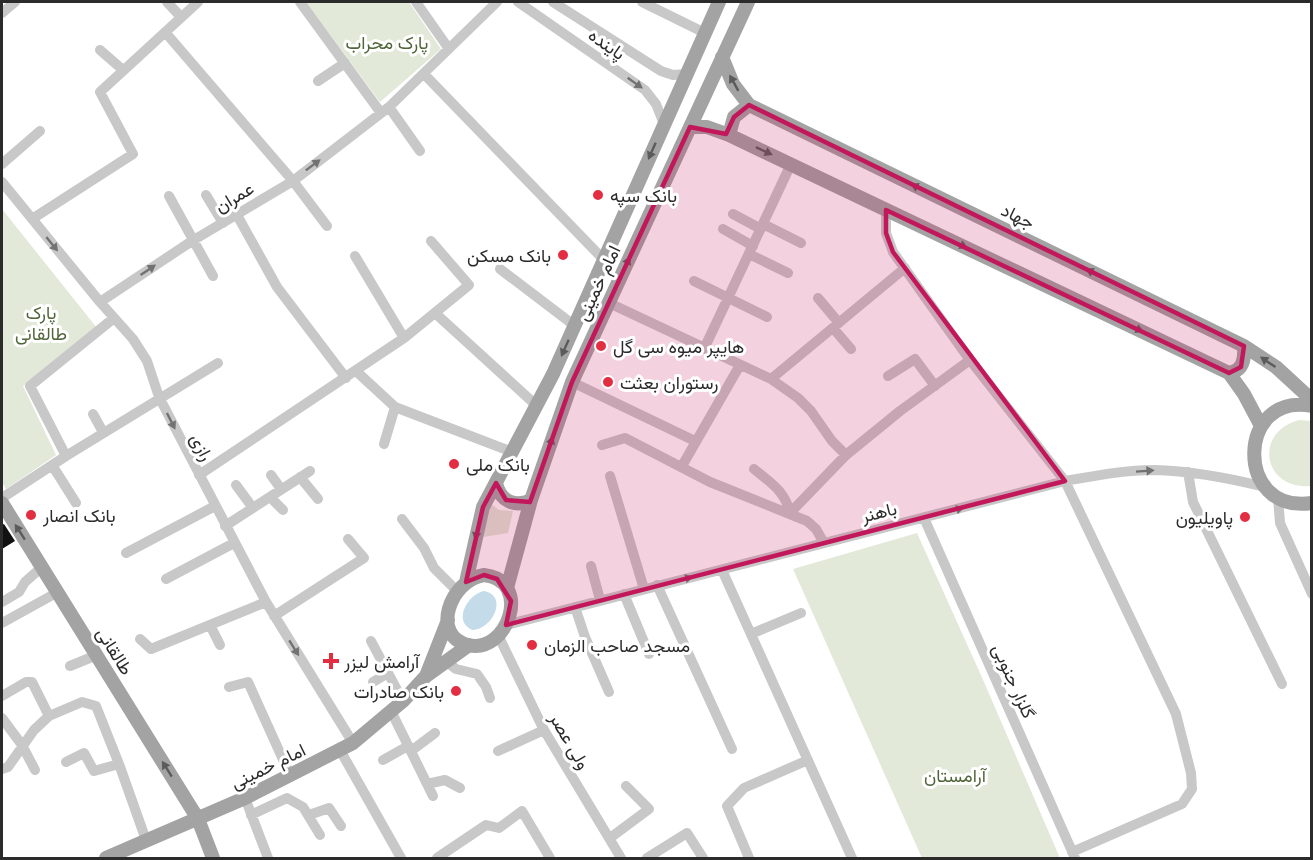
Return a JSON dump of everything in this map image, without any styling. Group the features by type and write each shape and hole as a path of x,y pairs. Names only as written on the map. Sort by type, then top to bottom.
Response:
{"main road":[{"name":"امام خمینی","path":"461,586 483,507 537,406 575,326 719,2"},
{"name":"امام خمینی","path":"507,588 531,500 572,382 748,2"},
{"name":"جهاد","path":"722,57 733,84 749,105 1244,346 1276,367 1311,400"},
{"path":"729,135 734,117 749,105"},
{"path":"690,127 707,127 729,135 1229,373 1244,394 1261,426"},
{"path":"1229,373 1236,372 1241,367 1245,355 1244,346"},
{"path":"1311,406 1287,407 1272,415 1261,426 1253,449 1253,463 1257,476 1265,487 1278,497 1293,503 1311,503"},
{"path":"496,483 501,495 512,503 525,503 531,500"},
{"name":"طالقانی","path":"2,503 198,819 213,858"},
{"path":"477,576 491,576 507,588 511,607 502,630 482,645 469,645 456,638 448,620 449,608 461,586 477,576"},
{"name":"امام خمینی","path":"426,676 448,620"},
{"name":"امام خمینی","path":"106,858 245,798 340,750 391,711 426,676 469,645"}],"street":[{"path":"2,13 15,2"},
{"path":"167,2 181,17"},
{"path":"32,219 133,154 100,92 198,2"},
{"path":"300,2 345,63 420,151"},
{"path":"416,2 449,49"},
{"name":"عمران","path":"100,302 192,241 292,181 385,110 497,2"},
{"name":"پاینده","path":"518,2 645,90 656,104 664,124"},
{"name":"پاینده","path":"553,2 661,71 673,75 687,74"},
{"path":"642,2 705,33"},
{"path":"165,32 327,225"},
{"path":"100,50 123,70"},
{"path":"318,81 345,63"},
{"path":"423,74 604,260"},
{"path":"2,164 40,131"},
{"path":"704,349 791,165"},
{"name":"رازی","path":"2,182 133,339 147,361 159,397 234,543 274,616 353,742"},
{"path":"206,195 224,223"},
{"path":"169,196 213,276"},
{"path":"886,210 886,233 893,252 970,360 1065,482 1176,714 1191,773 1192,789 1182,804 1073,855"},
{"path":"733,214 801,243"},
{"path":"237,215 277,287 346,378"},
{"path":"723,229 788,273"},
{"path":"199,476 404,338 469,285 431,241"},
{"path":"355,256 404,338"},
{"path":"771,379 905,268"},
{"path":"500,269 575,326"},
{"path":"694,281 767,317"},
{"path":"818,298 851,349"},
{"path":"609,303 771,379 812,411 832,441 846,455"},
{"path":"435,313 537,406"},
{"path":"66,456 30,386 114,318"},
{"path":"888,376 915,359 935,386"},
{"path":"790,513 846,455 900,411 970,360"},
{"path":"2,498 159,397 218,363"},
{"path":"682,466 740,365"},
{"path":"356,371 395,408 512,452"},
{"path":"572,382 695,441"},
{"path":"384,444 395,408"},
{"path":"93,414 103,432"},
{"path":"602,445 625,438 710,482 807,520 816,529 824,543"},
{"path":"52,465 76,503"},
{"path":"754,469 787,499 790,513"},
{"name":"باهنر","path":"502,630 657,585 1065,482 1103,475 1153,470 1228,478 1265,487"},
{"path":"1188,472 1193,502 1282,684"},
{"path":"225,526 305,474 318,499"},
{"path":"271,475 281,489"},
{"path":"610,476 644,589"},
{"path":"236,485 253,508"},
{"path":"270,496 283,510"},
{"path":"1278,497 1281,523 1311,594"},
{"path":"126,553 215,506"},
{"name":"گلزار جنوبی","path":"924,518 1073,855"},
{"path":"402,519 424,548 434,568 461,586"},
{"path":"274,616 364,558 348,539"},
{"path":"166,579 234,543"},
{"path":"591,566 600,600"},
{"path":"2,602 19,592 25,582 42,567"},
{"path":"722,570 852,858"},
{"path":"657,585 732,749"},
{"path":"2,623 58,592"},
{"path":"624,594 649,654"},
{"path":"140,639 151,650 266,602"},
{"path":"575,607 585,637 609,692"},
{"path":"751,634 801,613"},
{"path":"210,625 220,645"},
{"name":"ولی عصر","path":"502,630 544,730 621,858"},
{"path":"371,641 403,700"},
{"path":"70,666 97,655"},
{"path":"447,662 456,669 477,674 490,698"},
{"path":"374,682 388,673"},
{"path":"2,696 26,682 32,682 49,716"},
{"path":"229,687 248,682 290,775"},
{"path":"2,769 8,767 34,730 49,716 82,702 96,706 146,840"},
{"path":"391,711 433,796"},
{"path":"2,718 22,745 35,771"},
{"path":"498,751 544,730"},
{"path":"383,760 435,734"},
{"path":"340,750 401,858"},
{"path":"66,762 84,753 94,771 119,764"},
{"path":"749,858 728,806 744,788 808,760"},
{"path":"427,784 445,780 460,788"},
{"path":"610,838 649,809 626,786"},
{"path":"245,798 267,858"},
{"path":"251,815 287,798 303,807 320,835"},
{"path":"309,815 329,808 341,826"},
{"path":"436,858 486,825 499,828 522,811 550,858"},
{"path":"647,858 687,833 703,858"}],"highlighted area":[{"path":"749,105 1244,346 1241,367 1229,373 886,210 886,233 893,252 1065,481 506,625 511,601 497,579 484,575 466,582 483,507 496,483 506,500 530,502 572,382 690,127 726,134 734,117"}],"green space":[{"name":"پارک محراب","path":"306,2 409,2 441,49 380,102"},
{"name":"پارک طالقانی","path":"2,209 97,328 23,386 56,455 6,489 2,482"},
{"path":"1299,420 1311,421 1310,486 1294,485 1282,479 1274,470 1270,459 1270,447 1275,436 1284,426"},
{"path":"491,504 499,510 513,511 508,533 483,537"},
{"name":"آرامستان","path":"917,533 1060,858 922,858 793,569"}],"water":[{"path":"484,591 495,599 495,612 486,625 472,630 463,621 464,608 473,597"}],"building":[{"path":"4,524 15,541 2,549 2,525"}],"place":[{"name":"بانک سپه","path":"598,195"},
{"name":"بانک مسکن","path":"563,255"},
{"name":"هایپر میوه سی گل","path":"601,346"},
{"name":"رستوران بعثت","path":"608,382"},
{"name":"بانک ملی","path":"454,464"},
{"name":"بانک انصار","path":"31,515"},
{"name":"پاویلیون","path":"1245,517"},
{"name":"مسجد صاحب الزمان","path":"532,645"},
{"name":"آرامش لیزر","path":"331,661"},
{"name":"بانک صادرات","path":"456,691"}]}
